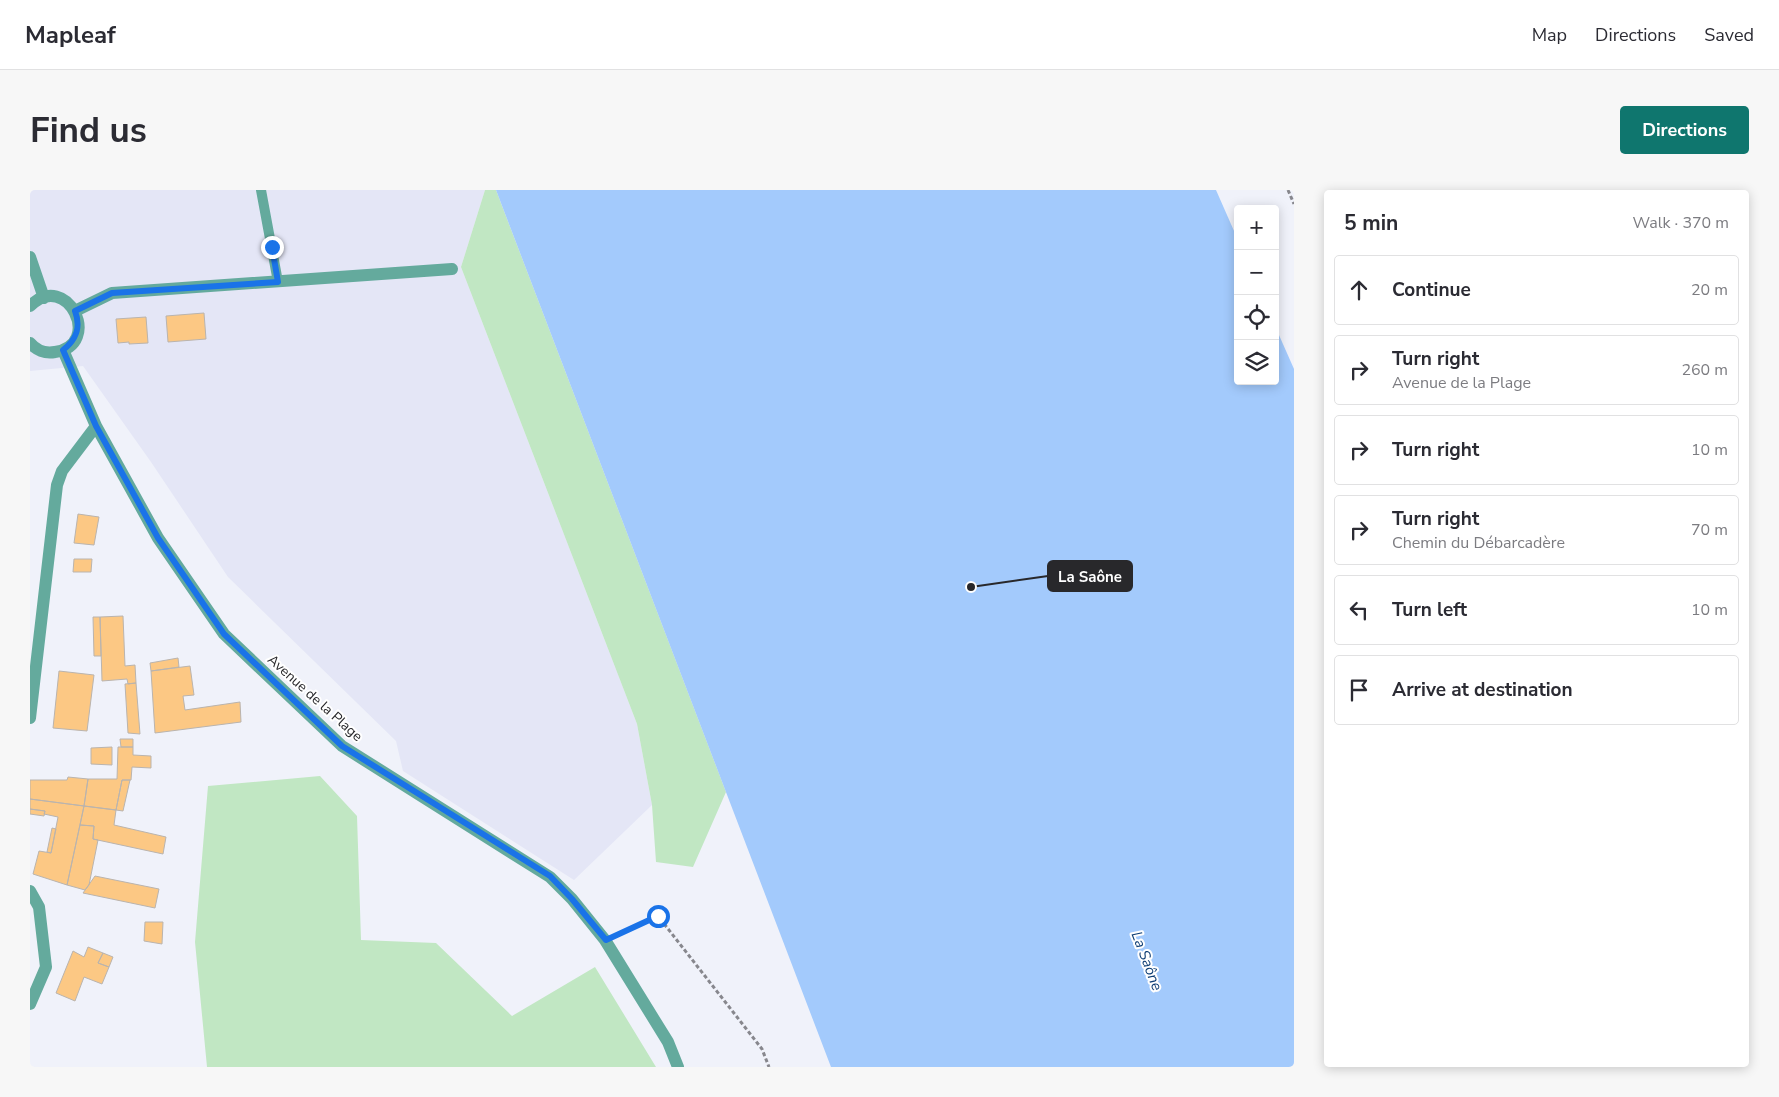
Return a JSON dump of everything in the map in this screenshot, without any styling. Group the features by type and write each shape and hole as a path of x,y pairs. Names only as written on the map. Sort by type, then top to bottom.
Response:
{"street":[{"path":"30,257 44,298"},
{"path":"75,311 112,293 452,269"},
{"path":"30,306 44,298 62,299 70,304 75,311 79,328 71,344 63,350 53,353 43,352 33,347 30,343"},
{"name":"Avenue de la Plage","path":"63,350 96,426 158,538 224,634 342,746 550,876 606,940 668,1042 678,1067"},
{"path":"30,718 57,485 62,471 96,426"},
{"path":"30,891 38,907 46,967 30,1004"}],"lane":[{"path":"261,190 278,282"}],"path":[{"path":"1288,190 1294,204"},
{"path":"606,940 658,916 762,1049 769,1067"}],"shaded area":[{"path":"30,190 485,190 461,267 637,724 652,805 574,880 403,771 396,741 228,577 151,462 83,366 30,371"}],"green space":[{"path":"485,190 496,190 726,792 693,867 656,862 652,805 637,724 461,267"},
{"path":"320,776 357,816 361,940 436,943 512,1016 595,967 656,1067 207,1067 195,942 208,786"}],"water":[{"name":"La Saône","path":"496,190 1216,190 1234,231 1234,385 1279,385 1279,335 1294,369 1294,1067 831,1067"}],"building":[{"path":"204,313 206,339 168,342 166,316"},
{"path":"146,317 148,343 118,343 116,319"},
{"path":"78,514 99,517 94,545 74,543"},
{"path":"74,559 92,559 91,572 73,572"},
{"path":"123,616 125,666 135,665 136,683 128,684 127,679 102,681 100,617"},
{"path":"93,617 100,617 101,656 94,656"},
{"path":"178,658 179,667 151,671 150,663"},
{"path":"190,666 194,695 183,696 185,710 240,702 241,722 155,733 151,671"},
{"path":"59,671 94,675 87,731 53,728"},
{"path":"136,683 140,734 128,733 125,684"},
{"path":"120,739 133,739 133,747 121,747"},
{"path":"112,747 112,765 91,764 91,748"},
{"path":"118,747 133,747 133,755 151,756 151,768 132,767 131,780 122,780 116,810 84,806 88,779 117,779"},
{"path":"68,777 88,779 84,806 30,799 30,780 67,780"},
{"path":"122,780 130,780 123,811 116,810"},
{"path":"30,799 84,806 67,885 33,874 39,851 51,853 58,817 44,814 45,811 30,809"},
{"path":"84,806 116,810 114,825 166,837 163,854 93,839 94,826 80,825"},
{"path":"30,809 45,811 44,816 30,814"},
{"path":"80,825 94,826 93,839 98,840 89,885 85,890 67,885"},
{"path":"52,828 56,829 51,853 47,852"},
{"path":"95,876 159,889 155,908 83,893"},
{"path":"145,922 163,922 162,944 144,941"},
{"path":"88,947 103,953 98,963 109,967 102,984 84,977 75,1001 56,993 73,951 84,957"},
{"path":"103,953 113,957 109,967 98,963"}],"place":[{"name":"La Saône","path":"971,587"}],"route":[{"path":"272,247 278,282 112,293 75,311 79,328 71,344 63,350 96,426 158,538 224,634 342,746 550,876 606,940 658,916"}]}
